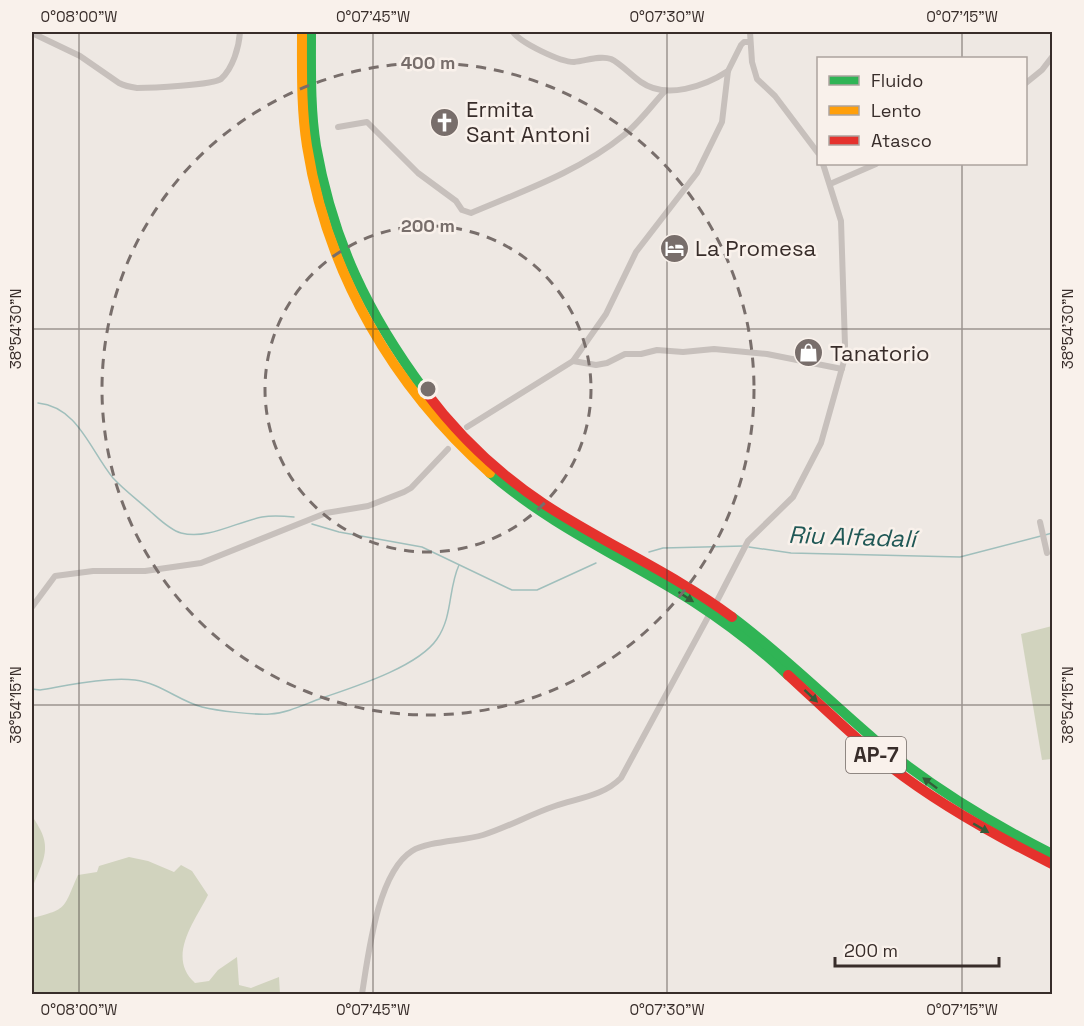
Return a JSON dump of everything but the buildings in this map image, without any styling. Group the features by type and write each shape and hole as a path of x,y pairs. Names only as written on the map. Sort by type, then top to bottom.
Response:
{"highway":[{"name":"AP-7","path":"302,32 300,81 302,119 317,196 344,277 366,322 395,368 434,418 481,466 507,488 562,526 713,610 784,657 875,740 932,785 963,806 1053,854"},
{"name":"AP-7","path":"311,32 309,84 317,157 324,189 345,258 371,313 393,350 440,412 513,482 567,518 678,580 771,658 869,750 925,793 996,837 1053,864"}],"street":[{"path":"32,33 80,56 119,83 145,88 216,82 228,71 233,61 240,32"},
{"path":"513,32 527,44 568,61 610,59 643,84 663,91 704,85 728,71"},
{"path":"750,32 752,63 757,79 775,96 817,150"},
{"path":"467,427 573,361 606,314 636,252 698,170 722,122 728,71 741,45 744,42 750,42"},
{"path":"1027,82 1053,57"},
{"path":"338,127 367,122 418,173 456,201 462,210 471,213 594,156 626,134 663,91"},
{"path":"362,994 374,924 386,889 400,862 412,851 423,846 484,835 553,807 597,794 614,785 621,778 748,541 797,491 822,442 842,369 845,345 841,221 823,165"},
{"path":"830,184 874,165"},
{"path":"573,361 596,365 607,363 625,354 641,354 657,350 683,352 714,350 767,354 842,369"},
{"path":"32,607 55,576 93,571 145,571 201,563 326,513 381,501 411,488 448,449"},
{"path":"1041,524 1047,554"}],"green space":[{"path":"1052,626 1052,759 1042,760 1021,634"},
{"path":"32,817 43,837 45,852 32,889"},
{"path":"129,857 148,861 174,872 181,865 192,871 208,895 191,927 183,951 183,962 187,973 195,983 209,981 218,970 237,957 239,985 251,988 279,977 280,994 32,994 32,918 53,912 63,906 78,875 97,872 99,866"}],"waterway":[{"path":"38,403 52,406 73,421 113,478 161,521 177,532 191,535 201,534 262,517 294,517"},
{"path":"312,524 339,532 422,547 512,590 537,590 596,563"},
{"name":"Riu Alfadalí","path":"1045,535 1052,533"},
{"name":"Riu Alfadalí","path":"749,547 791,553 960,557 1041,536"},
{"name":"Riu Alfadalí","path":"649,552 663,548 744,546"},
{"path":"32,689 40,690 124,679 153,685 194,704 209,708 263,714 290,710 384,675 428,649 437,639 446,621 459,565"}],"traffic: fast":[{"path":"311,32 314,132 332,214 355,276 370,305 386,334 425,391"},
{"path":"490,473 513,492 563,526 707,610 788,675"},
{"path":"732,617 875,740 917,773 983,816 1052,854"}],"traffic: slow":[{"path":"302,32 303,103 307,146 330,239 348,283 370,325 395,365 423,403 490,473"}],"traffic: jam":[{"path":"425,391 451,423 480,452 527,492 567,519 686,586 732,617"},
{"path":"788,675 864,745 910,781 969,819 1052,864"}],"place":[{"name":"Ermita Sant Antoni","path":"445,122"},
{"name":"La Promesa","path":"674,248"},
{"name":"Tanatorio","path":"809,353"}]}
